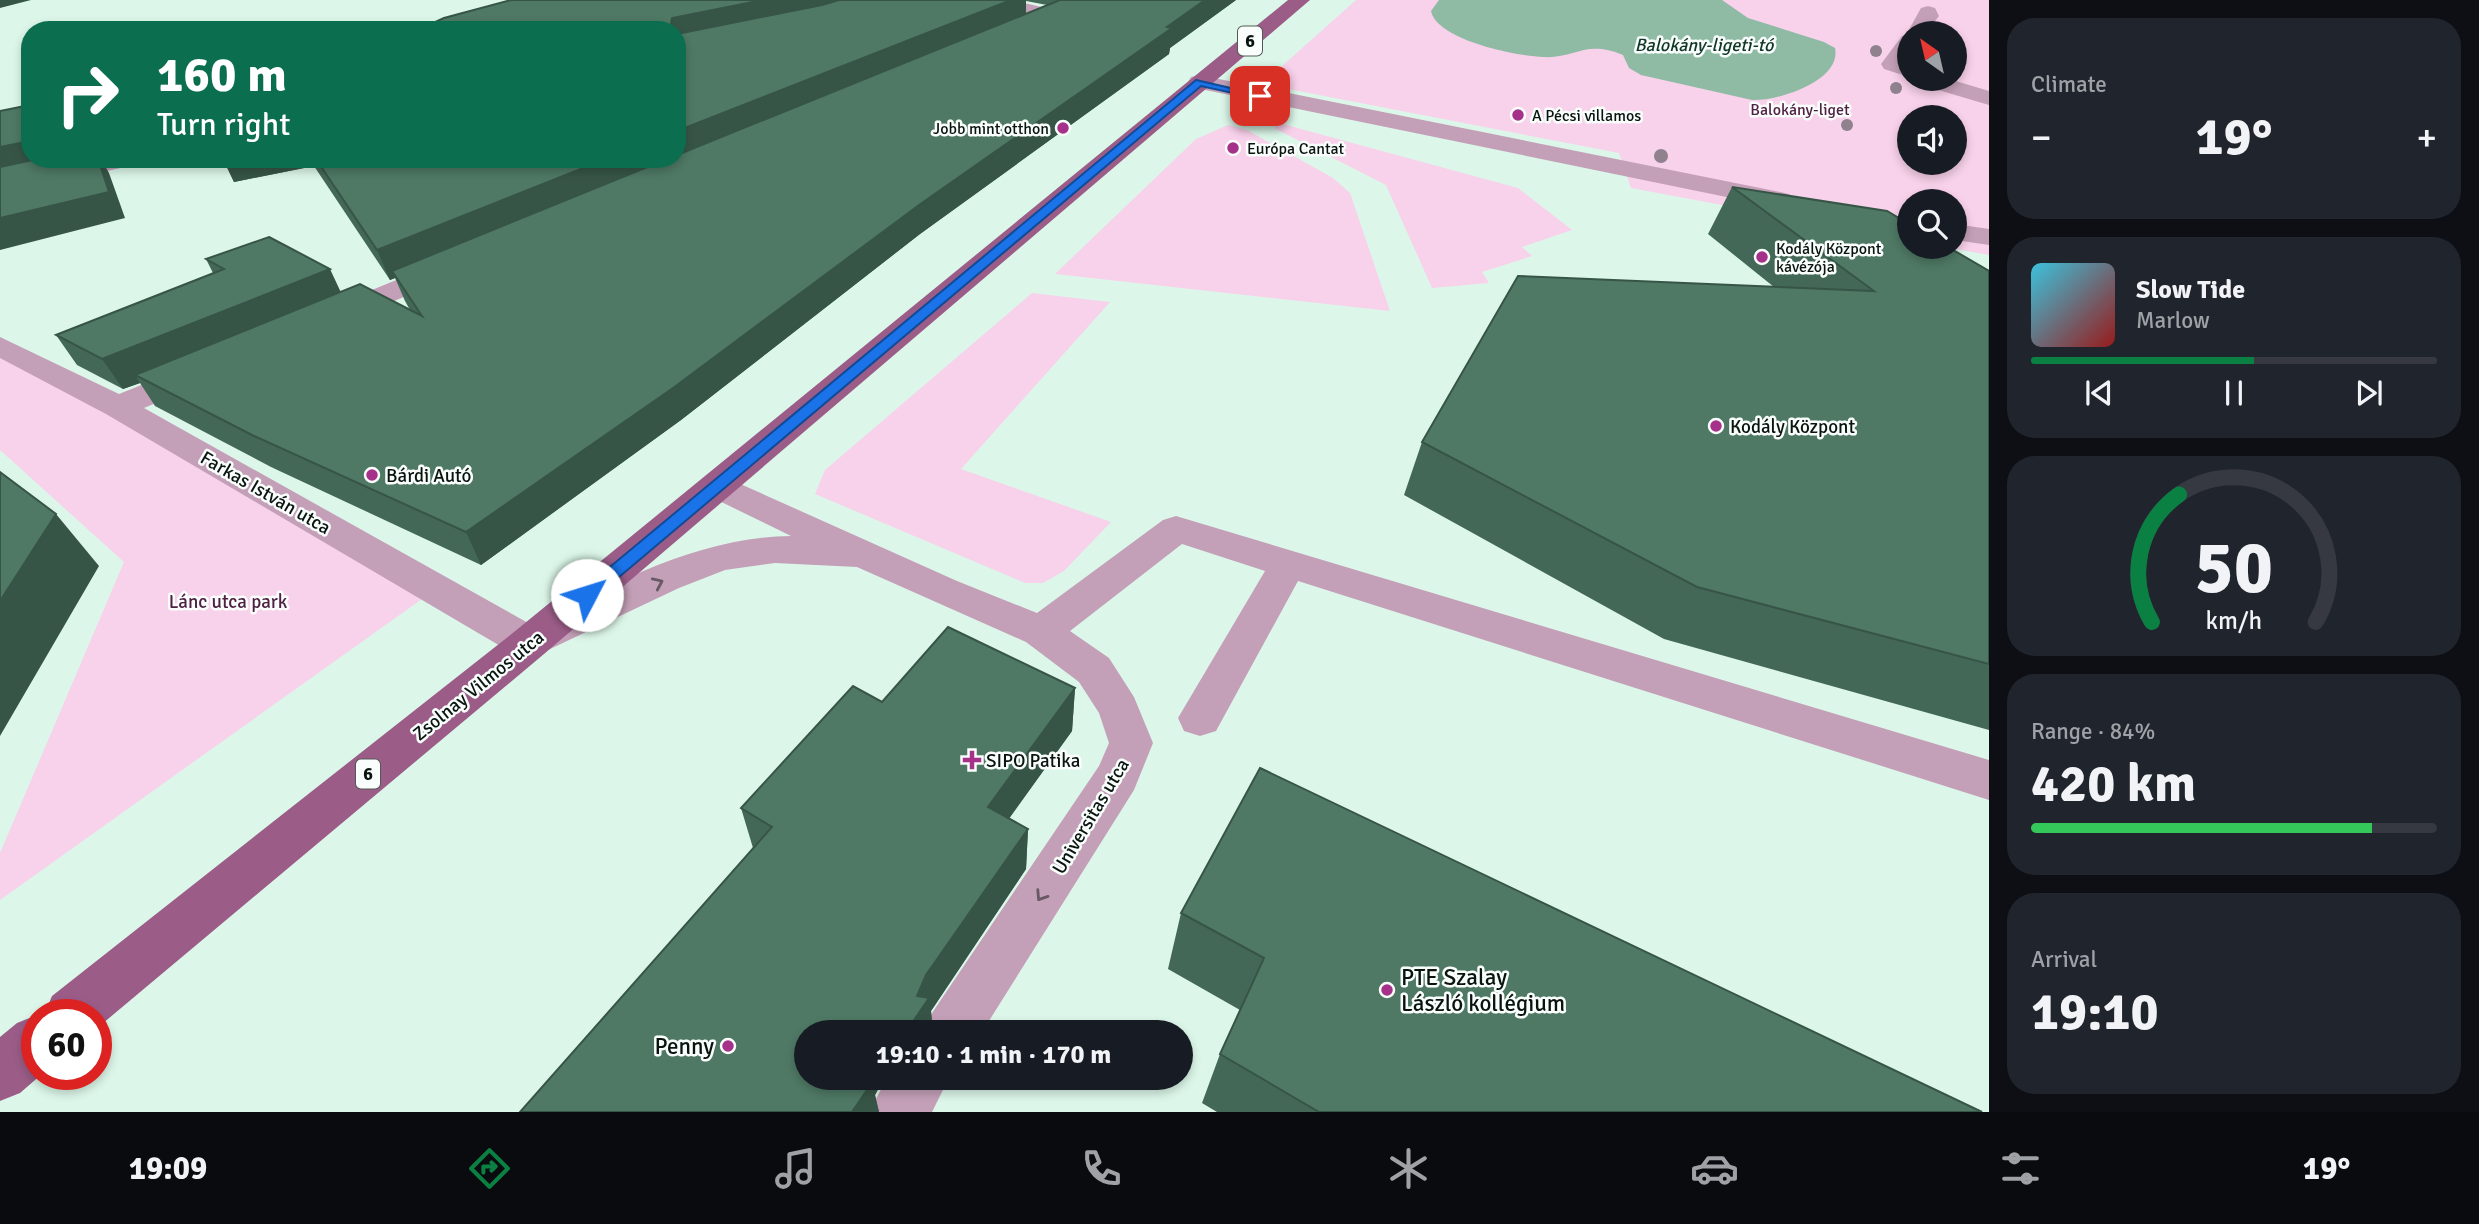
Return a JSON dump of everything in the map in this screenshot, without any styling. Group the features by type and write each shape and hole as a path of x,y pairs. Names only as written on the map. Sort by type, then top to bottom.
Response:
{"main road":[{"name":"Zsolnay Vilmos utca","path":"91,999 529,643 1300,0"},
{"path":"0,1073 21,1056"}],"street":[{"path":"950,0 1066,10 1012,33"},
{"path":"1925,21 1929,16 1928,12"},
{"path":"1199,82 1803,205"},
{"path":"1966,91 1989,98"},
{"path":"0,186 87,168"},
{"path":"1967,234 1989,237"},
{"path":"308,327 473,258"},
{"name":"Farkas István utca","path":"0,346 118,407 529,643"},
{"path":"118,407 219,364"},
{"name":"Universitas utca","path":"718,486 943,591 1041,631 1094,670 1119,709 1131,743 1118,776 959,1020"},
{"path":"1041,631 1176,529 1989,780"},
{"name":"Universitas utca","path":"529,643 683,572 745,552 813,548 864,554"},
{"path":"1200,718 1289,564"},
{"path":"898,1112 913,1090"}],"green space":[{"name":"Balokány-liget","path":"1356,0 1989,0 1989,255 1967,251 1967,189 1897,189 1897,238 1631,188 1619,153 1262,84"},
{"path":"1279,123 1518,188 1572,230 1522,247 1532,256 1482,272 1489,283 1432,288 1386,185 1274,128"},
{"path":"1228,125 1247,130 1333,178 1350,193 1390,311 1055,274 1196,139"},
{"path":"1032,293 1110,302 961,469 1111,522 1064,571 1043,583 1025,583 815,494 825,470"},
{"name":"Lánc utca park","path":"0,343 436,589 0,900 0,853 124,562 0,450"}],"water":[{"name":"Balokány-ligeti-tó","path":"1439,0 1722,0 1748,18 1824,42 1835,48 1835,60 1829,70 1806,87 1777,97 1752,100 1641,75 1629,68 1623,55 1610,51 1589,49 1543,57 1497,50 1462,38 1436,21 1431,11"}],"building":[{"path":"511,0 763,0 672,18 672,21 438,21"},
{"path":"839,0 1011,0 686,127 686,32"},
{"path":"1060,0 1205,0 1167,27 1172,28 919,205 673,388 466,532 252,435 135,375 360,284 422,316 392,271 645,168 686,168 686,151"},
{"path":"21,107 21,143 0,147 0,111"},
{"path":"21,162 21,168 101,168 109,192 0,218 0,167"},
{"path":"322,168 583,168 377,250"},
{"name":"Kodály Központ","path":"1732,187 1887,211 1897,217 1897,259 1967,258 1989,271 1989,664 1697,587 1422,442 1518,276 1874,291"},
{"path":"269,237 330,269 102,359 56,335 224,269 206,259"},
{"path":"0,472 56,514 0,601"},
{"path":"948,627 1075,688 988,807 1028,829 926,975 917,996 929,998 914,1020 794,1020 794,1090 867,1090 852,1112 520,1112 772,827 741,808 853,686 882,702"},
{"name":"PTE Szalay László kollégium","path":"1260,768 1982,1112 1319,1112 1220,1054 1264,958 1181,913"}],"place":[{"name":"A Pécsi villamos","path":"1518,115"},
{"name":"Jobb mint otthon","path":"1063,128"},
{"name":"Európa Cantat","path":"1233,148"},
{"name":"Kodály Központ kávézója","path":"1762,257"},
{"name":"Kodály Központ","path":"1716,426"},
{"name":"Bárdi Autó","path":"372,475"},
{"name":"SIPO Patika","path":"972,760"},
{"name":"PTE Szalay László kollégium","path":"1387,990"},
{"name":"Penny","path":"728,1046"}],"route":[{"path":"587,595 1199,82 1260,96"}]}
